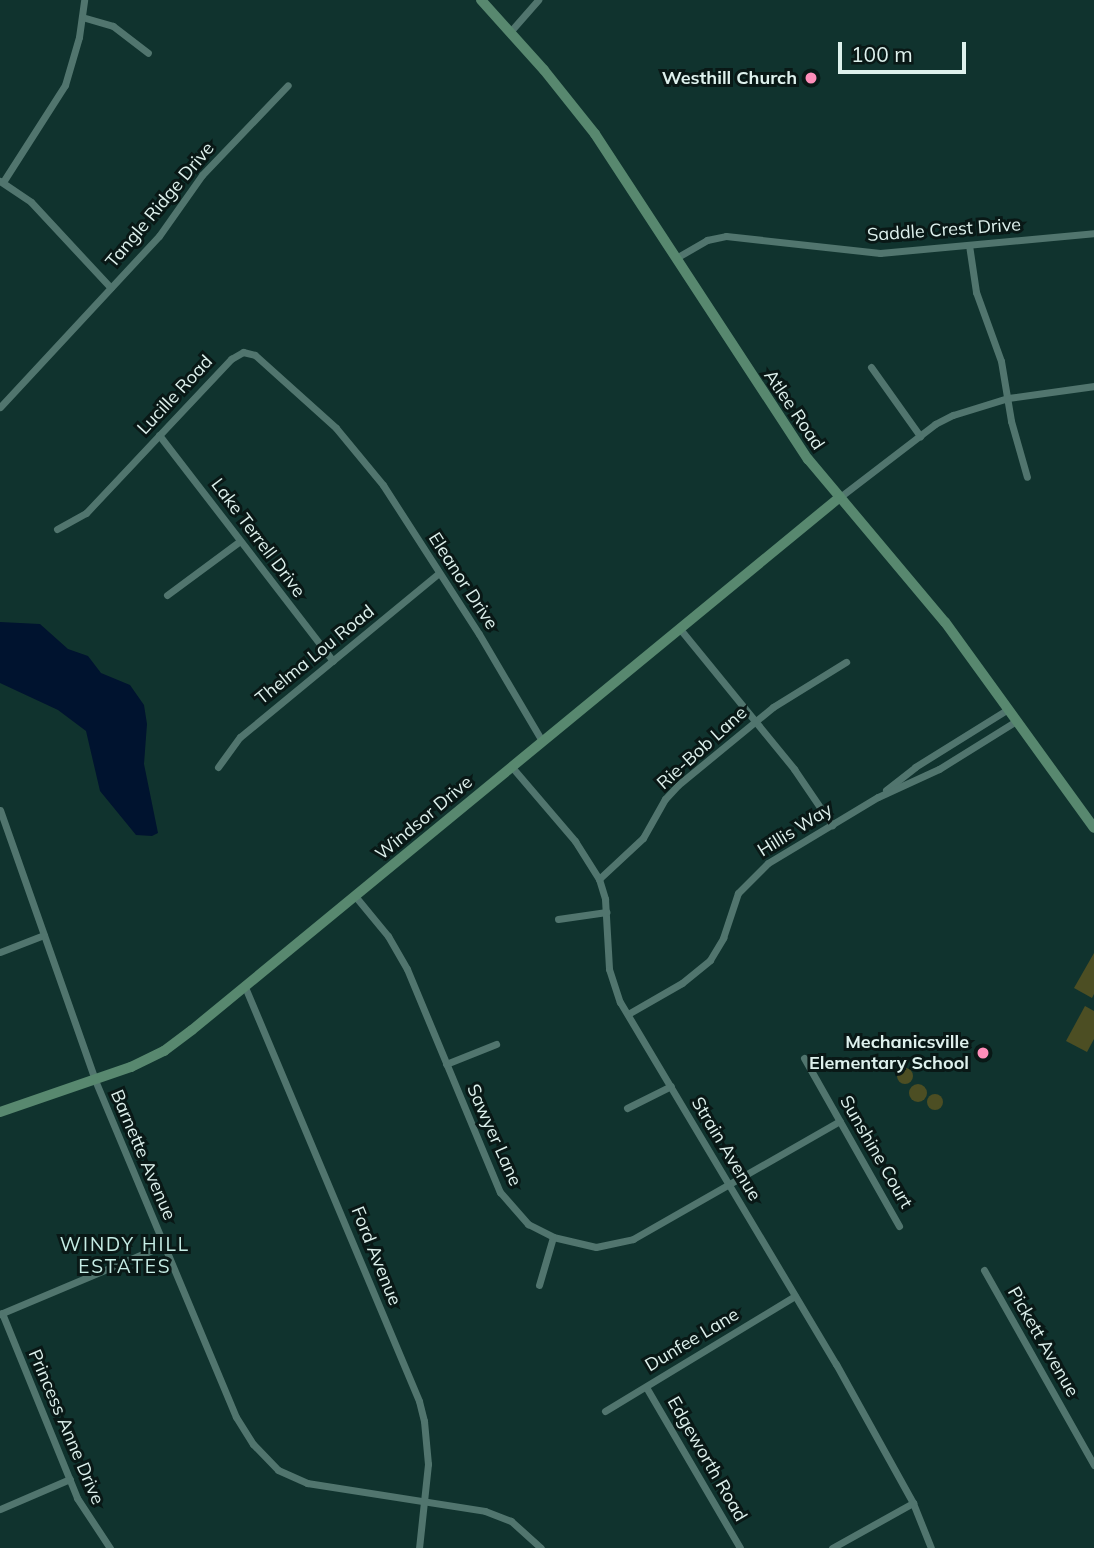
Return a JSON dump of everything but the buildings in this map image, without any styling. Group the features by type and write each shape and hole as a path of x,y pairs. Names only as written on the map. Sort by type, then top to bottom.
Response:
{"street":[{"path":"84,0 65,85 1,182 30,202 111,288"},
{"name":"Atlee Road","path":"481,0 595,134 808,459 945,622 1094,828"},
{"path":"510,32 538,0"},
{"path":"82,17 113,26 148,53"},
{"name":"Tangle Ridge Drive","path":"0,407 159,236 202,175 288,85"},
{"name":"Saddle Crest Drive","path":"676,258 707,240 726,236 855,252 1094,233"},
{"path":"969,245 976,292 1001,361 1027,477"},
{"name":"Lucille Road","path":"57,530 86,513 237,354 249,353 308,401 350,444"},
{"path":"871,367 919,436"},
{"path":"840,497 919,436 953,415 1008,398 1094,386"},
{"name":"Lake Terrell Drive","path":"159,435 333,661"},
{"name":"Eleanor Drive","path":"350,444 383,485 479,634 542,741"},
{"name":"Windsor Drive","path":"0,1112 95,1080 164,1051 840,497"},
{"path":"167,595 240,541"},
{"name":"Thelma Lou Road","path":"218,767 240,737 438,574"},
{"path":"680,629 794,769 832,825"},
{"name":"Rie-Bob Lane","path":"599,879 643,838 673,790 755,721 846,662"},
{"name":"Hillis Way","path":"878,797 915,767 1008,709"},
{"name":"Hillis Way","path":"628,1014 682,983 710,960 723,938 738,893 754,875 878,797 939,769 1016,721"},
{"name":"Strain Avenue","path":"511,766 575,841 599,879 606,912 609,969 628,1014 795,1296 913,1503 931,1548"},
{"name":"Barnette Avenue","path":"0,810 95,1080 236,1417 264,1458 290,1476 324,1488 502,1516 523,1529 541,1548"},
{"name":"Sawyer Lane","path":"355,895 397,950 500,1192 528,1224 553,1237 596,1247 626,1242 648,1233 728,1183 840,1121"},
{"path":"558,919 606,912"},
{"path":"0,952 44,935"},
{"name":"Ford Avenue","path":"244,987 419,1401 427,1442 425,1502 419,1548"},
{"path":"446,1064 496,1044"},
{"name":"Sunshine Court","path":"804,1058 900,1226"},
{"path":"626,1108 671,1086"},
{"path":"539,1284 553,1237"},
{"path":"1,1314 164,1245"},
{"name":"Pickett Avenue","path":"984,1270 1094,1465"},
{"name":"Dunfee Lane","path":"605,1411 795,1296"},
{"name":"Princess Anne Drive","path":"1,1314 69,1479 85,1513 110,1548"},
{"name":"Edgeworth Road","path":"646,1387 740,1548"},
{"path":"0,1509 69,1479"},
{"path":"832,1548 913,1503"}],"green space":[{"path":"1094,953 1094,994 1092,998 1074,988"},
{"path":"1085,1006 1094,1011 1094,1039 1087,1052 1066,1041"},
{"path":"905,1068 911,1070 911,1082 905,1084 899,1082 897,1076 899,1070"},
{"path":"918,1084 924,1087 927,1093 924,1099 918,1102 912,1099 909,1093 912,1087"},
{"path":"935,1094 941,1096 941,1108 935,1110 929,1108 927,1102 929,1096"}],"water":[{"path":"0,622 40,624 68,649 88,656 101,673 130,685 144,705 147,724 144,764 158,833 152,836 136,835 100,791 86,731 58,710 0,683"}],"place":[{"name":"Westhill Church","path":"811,78"},
{"name":"Mechanicsville Elementary School","path":"983,1053"}],"district":[{"name":"WINDY HILL ESTATES","path":"125,1256"}]}
